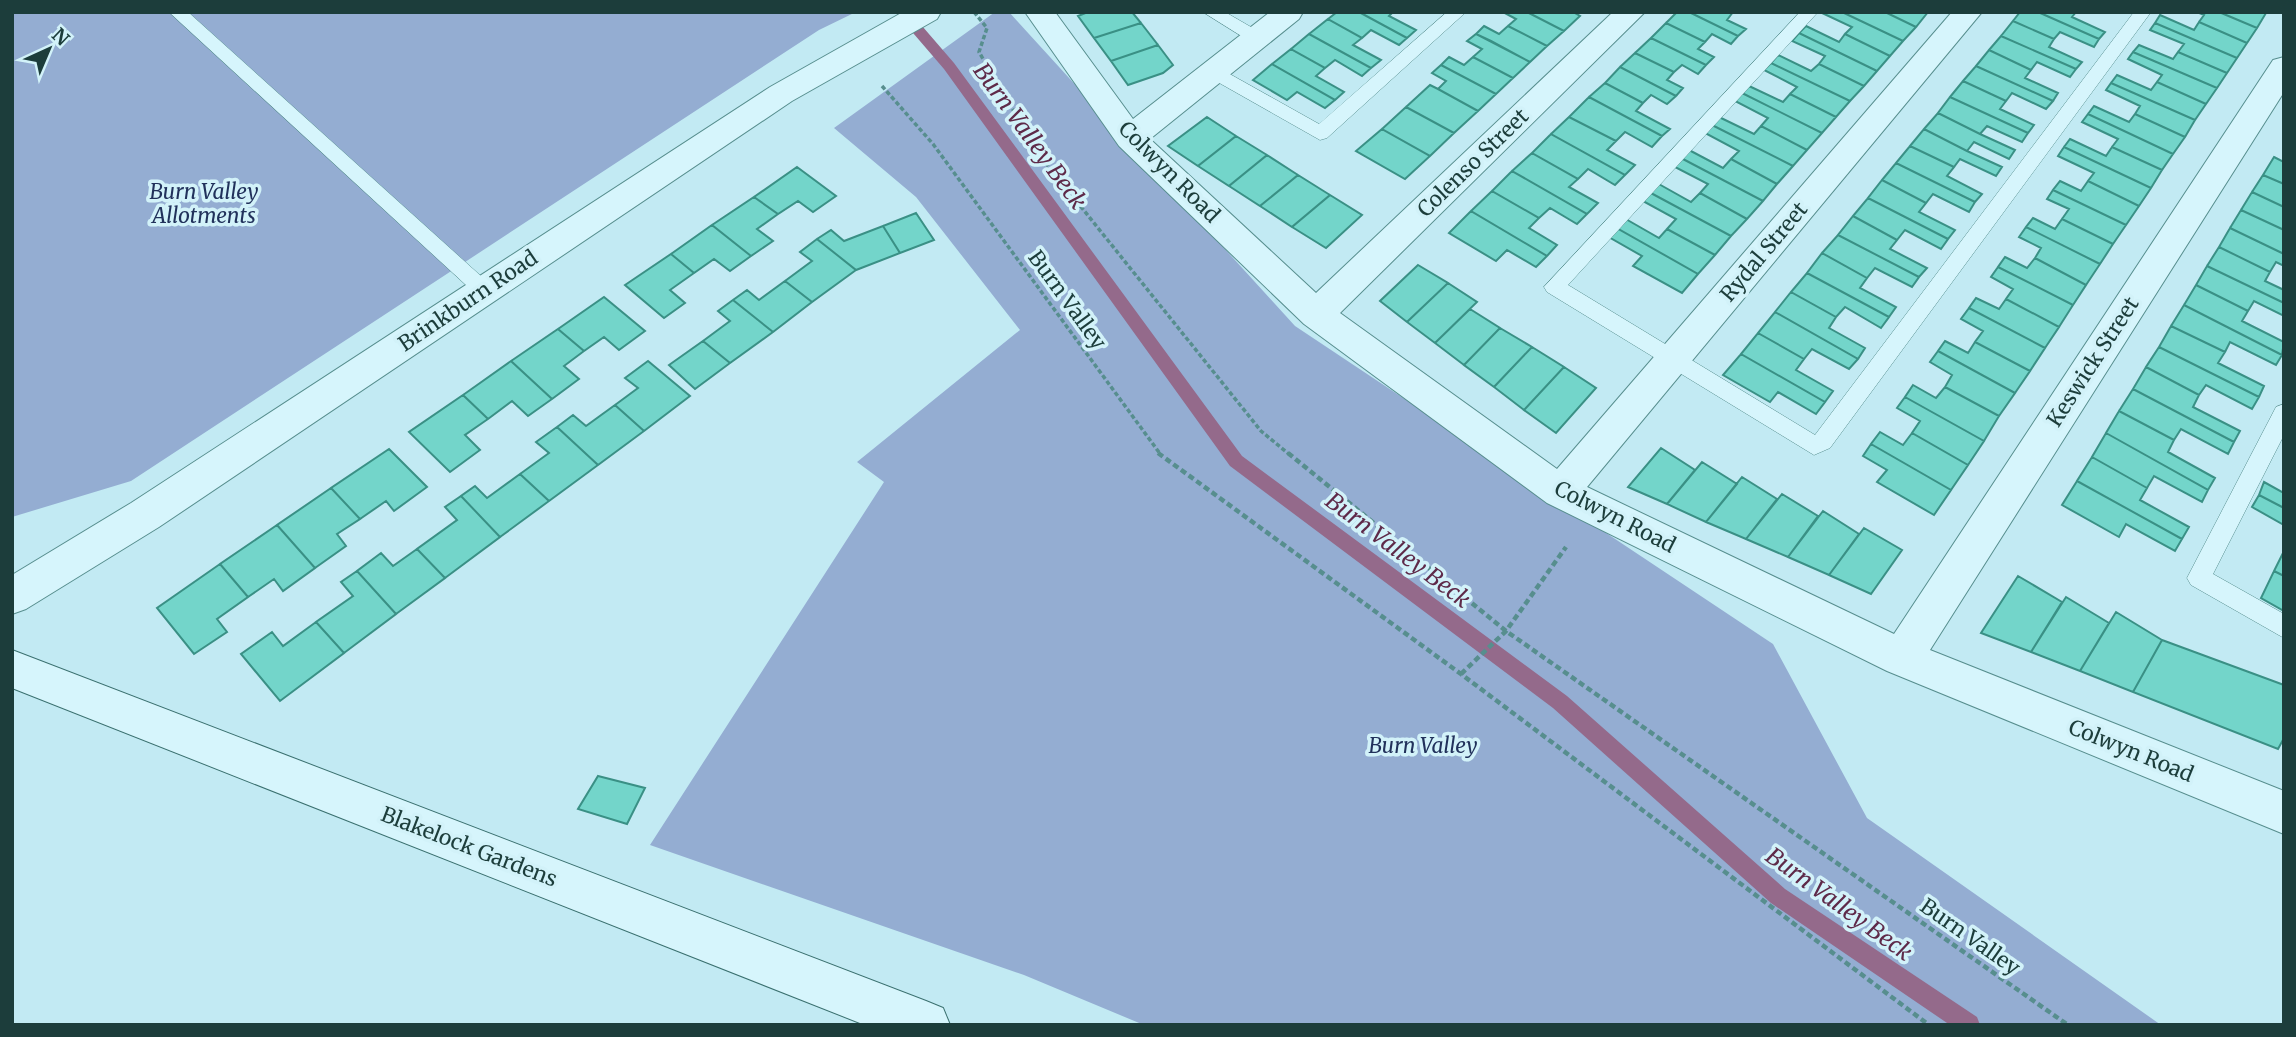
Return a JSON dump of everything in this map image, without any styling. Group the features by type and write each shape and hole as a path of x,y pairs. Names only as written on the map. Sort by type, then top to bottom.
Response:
{"street":[{"name":"Brinkburn Road","path":"12,596 145,515 781,94 928,12"},
{"name":"Colwyn Road","path":"1039,12 1130,138 1316,314 1560,492 1902,658 2284,813"},
{"path":"1130,138 1289,12"},
{"name":"Colenso Street","path":"1316,314 1631,12"},
{"name":"Rydal Street","path":"1560,492 1968,12"},
{"name":"Keswick Street","path":"1902,658 2284,67"},
{"name":"Blakelock Gardens","path":"12,669 926,1025"}],"lane":[{"path":"177,12 485,291"},
{"path":"1211,12 1257,38"},
{"path":"1213,72 1320,133 1458,12"},
{"path":"1810,12 1554,287 1814,446 1822,442 2143,12"},
{"path":"2284,413 2199,578 2284,627"}],"path":[{"name":"Burn Valley","path":"974,12 987,28 979,52 1041,157 1261,431 1506,631 2068,1025"},
{"name":"Burn Valley","path":"858,49 933,144 1158,453 1461,674 1929,1025"},
{"path":"1461,674 1506,631 1593,510"}],"green space":[{"name":"Burn Valley Allotments","path":"12,12 856,12 819,30 131,481 12,517"},
{"name":"Burn Valley","path":"995,12 1009,12 1295,326 1773,644 1867,818 2161,1025 1144,1025 1024,975 650,845 884,482 857,462 1020,330 916,197 834,128"}],"building":[{"path":"1088,12 1132,12 1141,23 1094,38 1078,16"},
{"path":"1337,12 1359,12 1407,38 1399,45 1371,30 1362,38 1328,19"},
{"path":"1359,12 1393,12 1389,16 1416,30 1407,38"},
{"path":"1503,12 1527,12 1564,31 1547,46 1508,26 1516,19"},
{"path":"1527,12 1573,12 1580,16 1564,31"},
{"path":"1677,12 1689,12 1738,36 1731,44 1712,34 1705,42 1666,23"},
{"path":"1689,12 1733,12 1727,20 1746,29 1738,36"},
{"path":"1820,12 1842,12 1903,41 1890,56 1845,34 1852,27"},
{"path":"1842,12 1885,12 1916,27 1903,41"},
{"path":"1885,12 1928,12 1916,27"},
{"path":"2020,12 2038,12 2099,39 2094,47 2060,32 2054,39 2013,21"},
{"path":"2038,12 2076,12 2072,17 2105,32 2099,39"},
{"path":"2197,12 2219,12 2257,28 2247,43 2199,22 2204,15"},
{"path":"2219,12 2264,12 2266,13 2257,28"},
{"path":"2160,15 2194,30 2199,22 2247,43 2237,58 2155,23"},
{"path":"1328,19 1362,38 1353,45 1381,60 1371,68 1309,34"},
{"path":"2013,21 2054,39 2049,47 2082,62 2076,69 2001,36"},
{"path":"1141,23 1158,45 1111,61 1094,38"},
{"path":"1666,23 1705,42 1698,49 1714,57 1706,65 1651,38"},
{"path":"2155,23 2237,58 2227,73 2178,52 2184,44 2150,30"},
{"path":"1484,26 1499,34 1508,26 1547,46 1530,62 1476,34"},
{"path":"1806,26 1839,42 1845,34 1890,56 1877,71 1799,33"},
{"path":"1799,33 1877,71 1864,86 1819,64 1825,56 1792,41"},
{"path":"1309,34 1371,68 1362,76 1335,60 1325,68 1291,49"},
{"path":"1476,34 1530,62 1513,78 1473,57 1482,49 1467,41"},
{"path":"2001,36 2076,69 2070,77 2037,62 2031,70 1989,50"},
{"path":"1651,38 1706,65 1698,74 1682,65 1674,72 1635,53"},
{"path":"1158,45 1173,65 1163,73 1128,85 1111,61"},
{"path":"2139,45 2173,59 2178,52 2227,73 2217,88 2133,52"},
{"path":"1291,49 1325,68 1316,76 1344,92 1335,100 1272,64"},
{"path":"1989,50 2031,70 2025,78 2058,93 2053,101 1976,66"},
{"path":"2133,52 2217,88 2206,104 2157,82 2162,75 2128,59"},
{"path":"1635,53 1674,72 1667,80 1683,88 1676,96 1620,67"},
{"path":"1778,55 1811,71 1819,64 1864,86 1850,101 1771,63"},
{"path":"1449,57 1464,65 1473,57 1513,78 1496,94 1441,65"},
{"path":"1771,63 1850,101 1836,117 1790,94 1797,87 1764,70"},
{"path":"1272,64 1335,100 1325,108 1297,92 1287,100 1253,80"},
{"path":"1441,65 1496,94 1478,111 1438,89 1446,81 1432,73"},
{"path":"1976,66 2053,101 2046,109 2012,93 2006,101 1963,81"},
{"path":"1620,67 1676,96 1667,104 1651,95 1643,103 1605,83"},
{"path":"2117,75 2151,90 2157,82 2206,104 2195,120 2111,83"},
{"path":"1963,81 2006,101 2000,109 2034,125 2028,133 1950,97"},
{"path":"1605,83 1643,103 1636,111 1670,129 1662,136 1589,97"},
{"path":"2111,83 2195,120 2185,137 2135,114 2140,106 2106,90"},
{"path":"1430,85 1478,111 1454,133 1406,107"},
{"path":"1749,86 1783,102 1790,94 1836,117 1822,133 1742,93"},
{"path":"1742,93 1822,133 1807,150 1761,126 1768,118 1735,101"},
{"path":"1589,97 1662,136 1652,147 1625,132 1616,141 1569,117"},
{"path":"1950,97 2028,133 2022,142 1987,126 1980,134 1938,113"},
{"path":"2094,106 2129,122 2135,114 2185,137 2173,154 2088,114"},
{"path":"1406,107 1454,133 1430,156 1382,129"},
{"path":"1938,113 2015,150 2009,159 1974,142 1967,151 1924,129"},
{"path":"2088,114 2173,154 2162,170 2112,147 2118,139 2082,122"},
{"path":"1207,117 1236,136 1198,166 1168,146"},
{"path":"1569,117 1616,141 1607,150 1635,165 1625,175 1551,134"},
{"path":"1719,117 1754,134 1761,126 1807,150 1793,166 1712,125"},
{"path":"1712,125 1793,166 1777,184 1731,159 1739,151 1705,133"},
{"path":"1382,129 1430,156 1405,179 1356,151"},
{"path":"1924,129 2002,167 1996,176 1960,159 1954,167 1910,146"},
{"path":"1551,134 1625,175 1615,185 1588,169 1578,179 1532,153"},
{"path":"1236,136 1267,155 1229,186 1198,166"},
{"path":"2070,139 2106,156 2112,147 2162,170 2151,188 2064,147"},
{"path":"1910,146 1954,167 1947,176 1982,194 1975,202 1896,163"},
{"path":"2064,147 2151,188 2139,206 2088,181 2094,173 2058,156"},
{"path":"1689,150 1723,168 1731,159 1777,184 1763,201 1681,158"},
{"path":"1532,153 1578,179 1569,187 1598,203 1587,214 1512,171"},
{"path":"1267,155 1298,175 1260,206 1229,186"},
{"path":"2274,157 2284,162 2284,184 2263,175"},
{"path":"1681,158 1763,201 1747,219 1700,193 1708,184 1673,166"},
{"path":"1896,163 1975,202 1969,212 1933,194 1926,203 1882,180"},
{"path":"797,167 836,196 813,212 798,201 778,214 754,197"},
{"path":"1512,171 1587,214 1577,224 1550,208 1539,218 1492,191"},
{"path":"1298,175 1330,195 1292,227 1260,206"},
{"path":"2263,175 2284,184 2284,207 2252,192"},
{"path":"1882,180 1926,203 1919,212 1955,230 1948,239 1868,198"},
{"path":"2060,181 2081,191 2088,181 2139,206 2126,225 2053,190"},
{"path":"1657,183 1691,202 1700,193 1747,219 1731,236 1649,192"},
{"path":"2053,190 2126,225 2113,244 2062,219 2069,209 2047,199"},
{"path":"1492,191 1539,218 1529,228 1557,245 1547,256 1471,211"},
{"path":"1649,192 1731,236 1715,255 1667,229 1676,219 1641,200"},
{"path":"2252,192 2284,207 2284,230 2241,210"},
{"path":"1330,195 1362,215 1326,248 1292,227"},
{"path":"754,197 778,214 757,229 773,241 751,256 712,225"},
{"path":"1868,198 1948,239 1941,249 1905,230 1897,240 1853,216"},
{"path":"2241,210 2284,230 2284,254 2230,228"},
{"path":"1471,211 1547,256 1536,267 1507,250 1496,261 1449,233"},
{"path":"916,213 934,240 900,253 883,226"},
{"path":"1853,216 1897,240 1890,249 1927,268 1919,277 1838,235"},
{"path":"1624,218 1659,238 1667,229 1715,255 1698,274 1615,227"},
{"path":"2033,218 2055,229 2062,219 2113,244 2100,264 2026,227"},
{"path":"712,225 751,256 730,271 714,259 694,273 671,254"},
{"path":"883,226 900,253 856,270 817,239 831,230 844,241"},
{"path":"1615,227 1698,274 1682,293 1633,266 1642,256 1607,236"},
{"path":"2026,227 2100,264 2086,285 2035,258 2041,248 2019,237"},
{"path":"2230,228 2284,254 2284,266 2276,262 2270,272 2219,247"},
{"path":"1838,235 1919,277 1912,287 1875,268 1867,278 1822,253"},
{"path":"817,239 856,270 812,302 785,281 812,261 800,252"},
{"path":"2219,247 2270,272 2265,281 2284,290 2284,303 2207,266"},
{"path":"1822,253 1867,278 1860,288 1896,307 1889,317 1807,273"},
{"path":"671,254 694,273 670,290 685,303 664,318 625,285"},
{"path":"2005,257 2027,268 2035,258 2086,285 2073,305 1998,267"},
{"path":"1418,265 1448,283 1407,322 1380,301"},
{"path":"2207,266 2284,303 2284,316 2254,301 2248,311 2196,285"},
{"path":"1998,267 2073,305 2059,327 2006,299 2013,289 1991,277"},
{"path":"1807,273 1889,317 1881,328 1845,307 1836,317 1791,292"},
{"path":"785,281 812,302 773,332 733,300 747,290 759,300"},
{"path":"1448,283 1477,302 1435,343 1407,322"},
{"path":"2196,285 2248,311 2242,321 2284,342 2282,355 2184,305"},
{"path":"1791,292 1836,317 1829,328 1865,348 1858,359 1775,312"},
{"path":"604,297 645,331 619,350 604,337 584,351 558,329"},
{"path":"1976,298 1999,309 2006,299 2059,327 2045,348 1969,308"},
{"path":"733,300 773,332 730,363 703,341 730,321 718,311"},
{"path":"2184,305 2282,355 2276,365 2230,342 2225,352 2171,326"},
{"path":"1969,308 2045,348 2030,371 1975,342 1983,331 1961,319"},
{"path":"1470,309 1500,328 1464,365 1435,343"},
{"path":"1775,312 1858,359 1849,369 1812,349 1804,359 1758,333"},
{"path":"2171,326 2225,352 2218,363 2264,386 2259,397 2159,347"},
{"path":"1500,328 1532,347 1494,387 1464,365"},
{"path":"558,329 584,351 564,366 579,379 552,399 511,361"},
{"path":"1758,333 1804,359 1796,370 1833,391 1825,402 1741,354"},
{"path":"703,341 730,363 695,389 669,365"},
{"path":"1945,341 1968,353 1975,342 2030,371 2015,393 1938,351"},
{"path":"1532,347 1564,367 1524,410 1494,387"},
{"path":"2159,347 2259,397 2252,409 2206,385 2199,395 2146,367"},
{"path":"1938,351 2015,393 1999,416 1945,387 1952,375 1930,362"},
{"path":"1741,354 1825,402 1816,414 1778,392 1770,402 1723,375"},
{"path":"511,361 552,399 528,416 512,401 488,419 463,395"},
{"path":"648,361 690,396 644,431 615,405 638,388 625,378"},
{"path":"1564,367 1596,388 1556,433 1524,410"},
{"path":"2146,367 2199,395 2193,407 2240,431 2234,442 2133,389"},
{"path":"1913,385 1936,398 1945,387 1999,416 1984,441 1905,397"},
{"path":"2133,389 2234,442 2228,454 2181,429 2174,440 2119,411"},
{"path":"463,395 488,419 465,435 480,450 450,472 409,432"},
{"path":"1905,397 1984,441 1968,465 1912,433 1920,421 1897,408"},
{"path":"615,405 644,431 598,465 557,427 573,415 586,426"},
{"path":"2119,411 2174,440 2168,452 2215,478 2208,490 2106,433"},
{"path":"557,427 598,465 549,501 520,474 549,453 536,442"},
{"path":"1880,432 1903,445 1912,433 1968,465 1951,490 1871,444"},
{"path":"2106,433 2208,490 2202,502 2154,476 2147,488 2092,457"},
{"path":"1871,444 1951,490 1934,515 1877,482 1887,470 1863,456"},
{"path":"1661,448 1695,470 1667,504 1628,487"},
{"path":"389,449 427,487 394,511 386,501 360,519 331,488"},
{"path":"2092,457 2147,488 2140,500 2189,527 2182,539 2077,481"},
{"path":"1702,462 1737,484 1706,522 1667,504"},
{"path":"520,474 549,501 500,537 461,496 475,486 487,498"},
{"path":"1742,477 1777,499 1746,539 1706,522"},
{"path":"2077,481 2182,539 2175,551 2126,524 2119,537 2062,505"},
{"path":"2264,482 2284,493 2284,508 2259,495"},
{"path":"331,488 360,519 337,534 346,546 315,568 277,525"},
{"path":"1782,494 1818,516 1788,557 1746,539"},
{"path":"2259,495 2284,508 2284,525 2252,507"},
{"path":"461,496 500,537 445,578 417,549 457,520 445,507"},
{"path":"1823,511 1859,534 1829,575 1788,557"},
{"path":"277,525 315,568 283,591 274,579 248,597 220,564"},
{"path":"1864,528 1902,550 1871,594 1829,575"},
{"path":"417,549 445,578 396,614 357,571 381,553 393,566"},
{"path":"2284,551 2284,576 2274,571"},
{"path":"220,564 248,597 217,619 227,632 194,654 157,608"},
{"path":"357,571 396,614 344,653 316,622 353,596 341,582"},
{"path":"2274,571 2284,576 2284,611 2261,598"},
{"path":"2018,576 2062,602 2031,652 1981,633"},
{"path":"2066,597 2109,623 2080,671 2031,652"},
{"path":"2116,612 2162,640 2133,692 2080,671"},
{"path":"316,622 344,653 280,701 241,654 272,632 283,646"},
{"path":"2162,640 2284,685 2284,738 2278,749 2133,692"},
{"path":"598,776 645,788 627,824 578,809"}],"waterway":[{"name":"Burn Valley Beck","path":"902,12 949,66 1236,461 1560,702 1778,896 1969,1025"}]}
